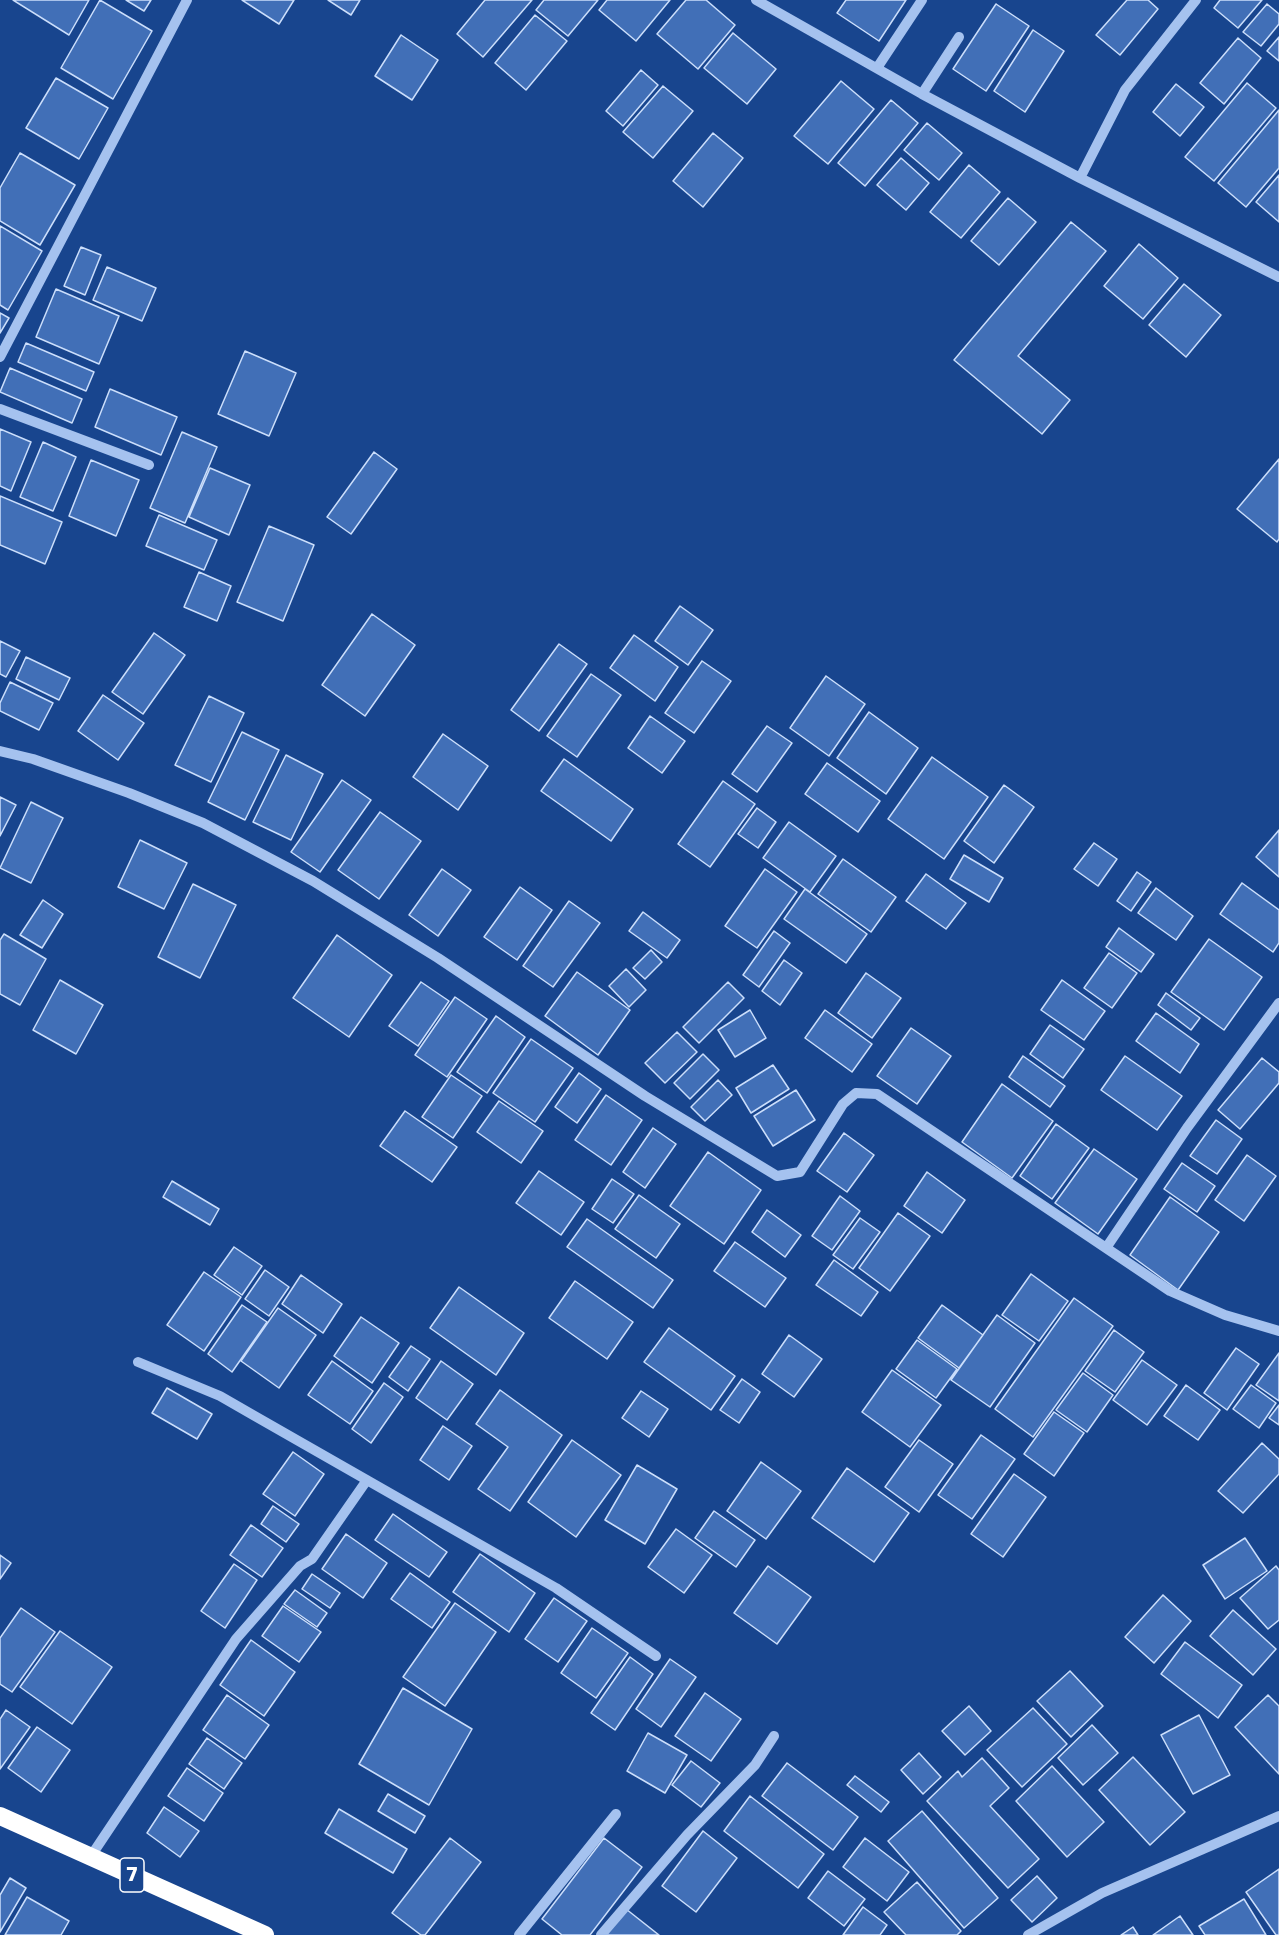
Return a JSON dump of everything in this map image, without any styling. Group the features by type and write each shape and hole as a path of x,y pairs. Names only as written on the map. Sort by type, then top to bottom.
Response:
{"highway":[{"name":"7","path":"0,1816 264,1935"}],"street":[{"path":"0,357 187,0"},
{"path":"756,0 922,94 1080,178 1279,277"},
{"path":"877,68 922,0"},
{"path":"1080,178 1125,90 1196,0"},
{"path":"922,94 959,37"},
{"path":"0,409 148,465"},
{"path":"0,751 33,759 129,793 203,823 312,881 438,958 645,1096 777,1176 800,1172 843,1104 856,1093 877,1094 1170,1291 1225,1315 1279,1331"},
{"path":"1106,1248 1188,1128 1279,1003"},
{"path":"138,1362 219,1396 368,1480 556,1588 657,1656"},
{"path":"91,1857 236,1639 300,1566 312,1559 368,1480"},
{"path":"601,1935 687,1835 755,1765 774,1736"},
{"path":"519,1935 616,1814"},
{"path":"1028,1935 1102,1893 1279,1816"}],"building":[{"path":"13,0 89,0 69,35"},
{"path":"100,0 152,31 113,99 61,68"},
{"path":"126,0 151,0 144,11"},
{"path":"242,0 294,0 279,24"},
{"path":"328,0 360,0 351,15"},
{"path":"485,0 532,0 483,57 457,34"},
{"path":"544,0 598,0 568,36 536,10"},
{"path":"607,0 670,0 636,41 599,10"},
{"path":"686,0 706,0 735,25 698,69 657,34"},
{"path":"846,0 906,0 879,41 837,13"},
{"path":"1127,0 1148,0 1158,9 1120,55 1096,35"},
{"path":"1220,0 1262,0 1238,28 1214,8"},
{"path":"996,4 1029,26 986,91 953,69"},
{"path":"1267,4 1279,14 1279,24 1261,46 1243,32"},
{"path":"535,15 567,41 526,90 495,63"},
{"path":"1033,30 1064,51 1025,112 994,91"},
{"path":"733,33 776,69 747,104 704,68"},
{"path":"401,35 438,60 412,100 375,76"},
{"path":"1279,37 1279,61 1267,51"},
{"path":"1238,38 1261,58 1224,104 1200,83"},
{"path":"641,70 658,85 623,126 606,111"},
{"path":"56,78 108,108 79,159 26,128"},
{"path":"841,81 874,109 828,164 794,136"},
{"path":"1247,83 1276,108 1214,181 1185,157"},
{"path":"1176,84 1204,107 1180,136 1153,112"},
{"path":"663,86 693,111 653,158 623,132"},
{"path":"891,100 918,123 865,186 838,163"},
{"path":"1279,110 1279,168 1246,207 1218,183"},
{"path":"927,123 962,153 939,180 904,150"},
{"path":"713,133 743,158 703,207 673,181"},
{"path":"20,153 75,185 40,245 0,221 0,188"},
{"path":"901,158 929,183 906,210 877,185"},
{"path":"969,165 1000,192 961,238 930,212"},
{"path":"1279,175 1279,222 1256,202"},
{"path":"1008,198 1036,222 999,265 971,241"},
{"path":"1071,222 1106,251 1018,356 1070,400 1042,434 954,360"},
{"path":"0,226 42,251 8,310 0,305"},
{"path":"1139,244 1178,278 1143,319 1104,286"},
{"path":"81,247 101,255 85,295 64,286"},
{"path":"107,267 156,288 142,321 93,300"},
{"path":"1184,284 1221,315 1186,357 1149,325"},
{"path":"56,289 119,316 99,364 36,337"},
{"path":"0,313 9,318 0,333"},
{"path":"26,343 94,372 86,391 18,362"},
{"path":"245,351 296,373 269,436 218,414"},
{"path":"10,368 82,399 72,423 0,392"},
{"path":"110,389 177,417 161,455 95,427"},
{"path":"0,429 31,442 11,491 0,486"},
{"path":"182,432 217,447 185,523 150,508"},
{"path":"43,442 76,457 53,511 20,497"},
{"path":"374,452 397,469 351,534 327,517"},
{"path":"1279,459 1279,539 1277,542 1237,509"},
{"path":"91,460 139,480 116,536 69,516"},
{"path":"210,468 250,485 229,535 189,517"},
{"path":"0,496 62,522 45,564 0,545"},
{"path":"159,515 217,540 204,570 146,546"},
{"path":"269,526 314,545 283,621 237,602"},
{"path":"199,572 231,586 217,621 184,607"},
{"path":"680,606 713,630 688,665 655,641"},
{"path":"372,614 415,645 365,716 322,685"},
{"path":"154,633 185,655 143,714 112,692"},
{"path":"634,635 678,667 655,701 610,668"},
{"path":"0,641 20,651 6,677 0,674"},
{"path":"559,644 587,664 539,731 511,710"},
{"path":"26,657 70,678 59,700 16,679"},
{"path":"702,661 731,681 694,733 665,713"},
{"path":"591,674 621,695 577,757 547,736"},
{"path":"826,676 865,704 829,756 790,728"},
{"path":"10,682 53,703 39,730 0,711 0,703"},
{"path":"103,695 144,723 118,760 78,731"},
{"path":"209,696 244,713 211,782 175,765"},
{"path":"869,712 918,748 886,794 837,758"},
{"path":"650,716 685,741 662,773 628,748"},
{"path":"767,726 792,743 757,792 732,774"},
{"path":"242,732 279,750 245,820 208,802"},
{"path":"443,734 488,766 458,810 413,777"},
{"path":"286,755 323,774 291,840 253,822"},
{"path":"932,757 988,797 944,859 888,819"},
{"path":"564,759 633,809 611,841 541,791"},
{"path":"827,763 880,801 858,832 805,794"},
{"path":"342,780 371,800 320,872 291,852"},
{"path":"723,781 755,804 710,867 678,844"},
{"path":"1004,785 1034,807 994,863 964,841"},
{"path":"0,797 16,805 0,836"},
{"path":"31,802 63,818 31,883 0,868"},
{"path":"757,808 776,822 758,848 738,834"},
{"path":"380,812 421,841 379,899 338,870"},
{"path":"789,822 836,856 810,892 763,858"},
{"path":"1279,830 1279,877 1256,857"},
{"path":"140,840 187,863 164,909 118,887"},
{"path":"1094,843 1117,859 1098,886 1074,869"},
{"path":"964,855 1003,878 989,902 950,879"},
{"path":"843,859 896,897 871,932 818,894"},
{"path":"442,869 471,890 438,936 409,915"},
{"path":"765,869 797,892 757,948 725,926"},
{"path":"1137,872 1151,882 1131,911 1117,901"},
{"path":"926,874 966,903 946,929 906,901"},
{"path":"1242,883 1279,910 1279,943 1273,952 1220,914"},
{"path":"193,884 236,905 200,978 158,957"},
{"path":"520,887 552,910 517,960 484,937"},
{"path":"1156,888 1193,916 1176,940 1138,913"},
{"path":"805,889 867,934 846,963 784,919"},
{"path":"43,900 63,914 42,948 20,935"},
{"path":"569,901 600,923 553,987 523,966"},
{"path":"643,912 680,940 667,958 629,931"},
{"path":"1119,928 1154,954 1141,972 1106,947"},
{"path":"774,931 790,943 759,987 743,975"},
{"path":"4,934 46,959 20,1005 0,994 0,940"},
{"path":"337,935 392,975 349,1037 293,998"},
{"path":"1209,939 1262,977 1224,1030 1171,992"},
{"path":"651,950 662,962 645,979 633,968"},
{"path":"1109,953 1137,973 1112,1008 1084,988"},
{"path":"784,960 802,973 780,1005 762,991"},
{"path":"626,969 646,990 629,1007 609,986"},
{"path":"577,972 630,1010 598,1055 545,1016"},
{"path":"866,973 901,998 872,1038 838,1013"},
{"path":"60,980 103,1005 76,1054 33,1030"},
{"path":"1062,980 1105,1011 1084,1040 1041,1010"},
{"path":"421,982 449,1001 418,1046 389,1026"},
{"path":"728,982 744,998 699,1043 683,1027"},
{"path":"1166,993 1200,1018 1191,1030 1158,1005"},
{"path":"455,997 487,1019 447,1077 415,1055"},
{"path":"750,1010 766,1038 735,1057 718,1030"},
{"path":"825,1010 872,1044 852,1072 805,1038"},
{"path":"1156,1013 1199,1044 1180,1073 1136,1041"},
{"path":"496,1016 525,1037 487,1093 457,1072"},
{"path":"1050,1025 1084,1049 1063,1078 1030,1054"},
{"path":"911,1028 951,1056 917,1104 877,1076"},
{"path":"677,1032 697,1052 665,1083 645,1063"},
{"path":"531,1039 573,1068 535,1122 493,1093"},
{"path":"703,1054 719,1070 690,1099 674,1083"},
{"path":"1023,1056 1065,1086 1050,1107 1009,1077"},
{"path":"1125,1056 1182,1096 1157,1130 1101,1090"},
{"path":"1262,1058 1279,1072 1279,1083 1240,1129 1218,1110"},
{"path":"773,1065 789,1089 751,1113 736,1088"},
{"path":"579,1073 601,1089 577,1123 555,1107"},
{"path":"451,1075 482,1096 453,1138 422,1117"},
{"path":"718,1080 732,1095 705,1121 691,1107"},
{"path":"1002,1084 1053,1121 1012,1178 962,1142"},
{"path":"796,1090 815,1120 773,1146 754,1116"},
{"path":"606,1095 642,1120 611,1165 575,1140"},
{"path":"499,1101 543,1131 521,1163 477,1132"},
{"path":"405,1111 457,1147 432,1182 380,1146"},
{"path":"1216,1120 1242,1139 1217,1174 1190,1156"},
{"path":"1056,1124 1089,1148 1052,1199 1020,1176"},
{"path":"653,1128 676,1144 645,1188 623,1172"},
{"path":"844,1133 874,1155 847,1192 817,1171"},
{"path":"1094,1149 1137,1179 1098,1234 1055,1203"},
{"path":"708,1152 761,1190 724,1244 670,1206"},
{"path":"1247,1155 1276,1176 1244,1221 1215,1200"},
{"path":"1182,1163 1215,1186 1197,1212 1164,1189"},
{"path":"539,1171 584,1202 561,1235 516,1203"},
{"path":"927,1172 965,1200 942,1233 904,1206"},
{"path":"612,1179 634,1194 613,1223 592,1209"},
{"path":"172,1181 219,1209 210,1225 163,1197"},
{"path":"639,1195 680,1224 656,1258 615,1229"},
{"path":"840,1196 860,1211 832,1250 812,1236"},
{"path":"1170,1197 1219,1232 1178,1290 1130,1255"},
{"path":"767,1210 801,1235 785,1257 752,1232"},
{"path":"898,1213 930,1236 890,1291 859,1268"},
{"path":"860,1218 880,1232 853,1269 833,1255"},
{"path":"587,1219 673,1280 653,1308 567,1247"},
{"path":"735,1242 786,1278 765,1307 714,1271"},
{"path":"234,1247 262,1266 242,1295 214,1275"},
{"path":"834,1260 878,1292 861,1316 816,1285"},
{"path":"265,1270 289,1287 269,1316 245,1299"},
{"path":"204,1272 241,1297 204,1351 167,1325"},
{"path":"1031,1274 1068,1301 1039,1341 1002,1315"},
{"path":"301,1275 342,1304 323,1333 282,1304"},
{"path":"575,1281 633,1322 607,1359 549,1318"},
{"path":"459,1287 524,1333 496,1375 430,1328"},
{"path":"1074,1298 1113,1326 1033,1437 995,1409"},
{"path":"242,1305 267,1322 232,1372 208,1354"},
{"path":"942,1305 983,1335 959,1368 918,1338"},
{"path":"278,1308 316,1335 279,1388 241,1361"},
{"path":"997,1315 1035,1343 990,1407 951,1380"},
{"path":"361,1317 399,1343 372,1383 334,1356"},
{"path":"669,1328 735,1376 711,1410 644,1362"},
{"path":"1114,1330 1144,1352 1115,1392 1085,1371"},
{"path":"789,1335 822,1359 794,1397 762,1374"},
{"path":"917,1340 957,1369 936,1398 896,1369"},
{"path":"411,1346 430,1359 408,1391 389,1377"},
{"path":"1236,1348 1259,1364 1227,1410 1204,1393"},
{"path":"1279,1353 1279,1401 1256,1385"},
{"path":"1142,1360 1177,1385 1147,1425 1113,1400"},
{"path":"332,1361 373,1391 350,1424 308,1395"},
{"path":"441,1361 473,1384 447,1420 416,1398"},
{"path":"892,1370 941,1405 910,1447 862,1412"},
{"path":"1083,1373 1113,1395 1087,1432 1056,1410"},
{"path":"742,1379 760,1392 739,1423 720,1410"},
{"path":"384,1383 403,1397 371,1443 352,1429"},
{"path":"1186,1385 1220,1410 1198,1440 1164,1416"},
{"path":"1251,1385 1276,1403 1259,1428 1233,1409"},
{"path":"167,1388 212,1414 197,1439 152,1413"},
{"path":"500,1390 562,1435 510,1511 478,1489 508,1447 476,1424"},
{"path":"641,1391 668,1409 649,1437 622,1418"},
{"path":"1279,1405 1279,1425 1269,1418"},
{"path":"1054,1412 1084,1433 1054,1476 1024,1454"},
{"path":"443,1426 472,1446 449,1480 420,1460"},
{"path":"981,1435 1015,1459 972,1519 938,1495"},
{"path":"572,1440 621,1475 576,1537 528,1502"},
{"path":"919,1440 953,1464 919,1512 885,1487"},
{"path":"1262,1443 1279,1459 1279,1474 1243,1513 1218,1491"},
{"path":"293,1452 324,1474 295,1516 263,1494"},
{"path":"761,1462 801,1491 766,1539 727,1511"},
{"path":"637,1465 677,1489 645,1544 605,1520"},
{"path":"847,1468 909,1513 874,1562 812,1518"},
{"path":"1014,1474 1046,1497 1003,1557 971,1534"},
{"path":"273,1506 299,1524 286,1542 261,1524"},
{"path":"714,1511 755,1540 736,1567 695,1538"},
{"path":"393,1514 447,1552 429,1577 375,1540"},
{"path":"251,1525 283,1548 262,1577 230,1555"},
{"path":"676,1529 712,1555 684,1593 648,1567"},
{"path":"346,1534 387,1563 363,1598 322,1569"},
{"path":"1245,1538 1267,1571 1225,1599 1203,1565"},
{"path":"480,1554 535,1593 509,1632 453,1592"},
{"path":"0,1555 11,1563 0,1579"},
{"path":"234,1564 257,1580 225,1628 201,1611"},
{"path":"768,1566 811,1597 777,1644 734,1613"},
{"path":"1276,1566 1279,1570 1279,1620 1268,1629 1240,1598"},
{"path":"410,1573 450,1602 432,1628 391,1599"},
{"path":"312,1574 340,1593 330,1608 302,1589"},
{"path":"295,1590 327,1613 317,1627 284,1604"},
{"path":"1163,1595 1191,1621 1154,1663 1125,1637"},
{"path":"554,1598 587,1621 558,1662 525,1639"},
{"path":"455,1603 496,1632 445,1706 403,1677"},
{"path":"283,1606 321,1632 299,1662 262,1636"},
{"path":"21,1608 55,1632 12,1692 0,1684 0,1638"},
{"path":"1233,1610 1276,1649 1253,1675 1210,1636"},
{"path":"592,1628 628,1653 596,1698 561,1673"},
{"path":"60,1631 112,1667 72,1724 20,1687"},
{"path":"251,1640 295,1672 264,1716 220,1685"},
{"path":"1185,1642 1242,1685 1218,1718 1161,1674"},
{"path":"630,1657 653,1674 615,1730 591,1713"},
{"path":"670,1659 696,1677 661,1727 636,1709"},
{"path":"1070,1671 1103,1706 1071,1737 1037,1701"},
{"path":"403,1688 472,1729 429,1805 359,1764"},
{"path":"705,1693 741,1719 711,1761 675,1736"},
{"path":"227,1695 269,1725 245,1759 203,1730"},
{"path":"1268,1695 1279,1706 1279,1774 1235,1727"},
{"path":"969,1706 991,1731 965,1755 942,1731"},
{"path":"1033,1708 1067,1744 1022,1787 987,1750"},
{"path":"6,1710 30,1727 0,1769 0,1719"},
{"path":"1199,1715 1230,1775 1193,1794 1161,1735"},
{"path":"1092,1725 1118,1753 1083,1785 1058,1758"},
{"path":"37,1727 70,1750 41,1792 8,1768"},
{"path":"648,1733 687,1755 665,1793 627,1771"},
{"path":"207,1738 242,1763 224,1789 189,1764"},
{"path":"919,1753 941,1777 923,1794 901,1770"},
{"path":"1133,1757 1185,1812 1150,1845 1099,1790"},
{"path":"982,1758 1009,1788 990,1806 1039,1859 1008,1888 927,1801 958,1771 962,1777"},
{"path":"691,1761 720,1783 701,1807 672,1785"},
{"path":"787,1763 858,1817 833,1850 762,1796"},
{"path":"1052,1766 1104,1822 1067,1857 1016,1801"},
{"path":"187,1768 223,1793 204,1821 168,1796"},
{"path":"855,1776 889,1802 881,1812 847,1785"},
{"path":"388,1794 425,1816 415,1833 378,1811"},
{"path":"750,1796 824,1854 798,1888 724,1831"},
{"path":"164,1807 199,1831 180,1857 147,1833"},
{"path":"339,1809 407,1849 393,1873 325,1833"},
{"path":"922,1811 998,1898 964,1928 888,1841"},
{"path":"703,1831 737,1858 696,1912 662,1886"},
{"path":"450,1838 481,1862 425,1935 421,1935 392,1913"},
{"path":"604,1838 642,1867 590,1935 562,1935 542,1919"},
{"path":"865,1838 909,1872 887,1901 843,1867"},
{"path":"1279,1869 1279,1935 1276,1935 1246,1892"},
{"path":"828,1871 865,1899 844,1926 808,1898"},
{"path":"1037,1876 1057,1898 1032,1922 1011,1900"},
{"path":"10,1878 26,1888 0,1932 0,1895"},
{"path":"917,1882 961,1931 957,1935 906,1935 884,1912"},
{"path":"27,1897 69,1921 61,1935 5,1935"},
{"path":"1244,1899 1266,1935 1205,1935 1199,1926"},
{"path":"863,1907 887,1925 880,1935 843,1935"},
{"path":"626,1909 659,1935 606,1935"},
{"path":"1180,1916 1193,1935 1153,1935"},
{"path":"1133,1927 1138,1935 1121,1935"}]}
